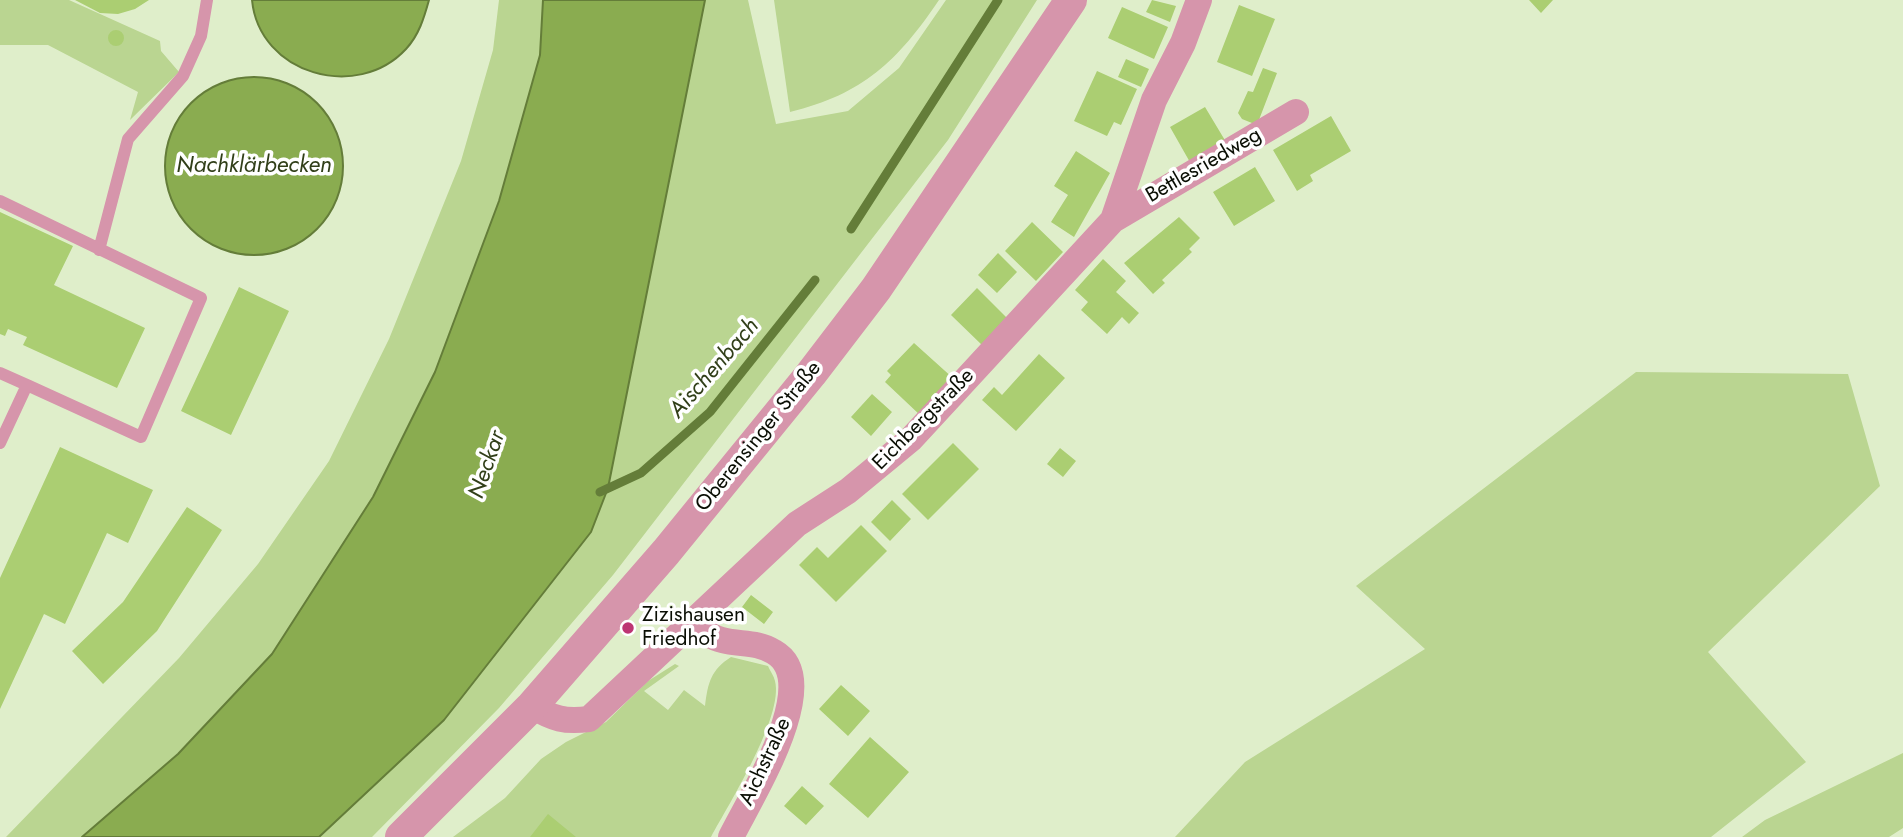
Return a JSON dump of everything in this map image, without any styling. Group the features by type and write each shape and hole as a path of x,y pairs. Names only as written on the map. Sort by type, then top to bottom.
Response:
{"street":[{"name":"Oberensinger Straße","path":"401,837 532,706 721,485 868,300 1071,0"},
{"name":"Eichbergstraße","path":"532,706 552,719 569,722 589,719 695,623 749,566 797,524 848,491 911,439 1112,220 1154,100 1183,43 1199,0"},
{"name":"Bettlesriedweg","path":"1112,220 1296,112"},
{"name":"Aichstraße","path":"695,623 722,640 752,643 778,654 790,671 793,688 786,723 731,837"}],"lane":[{"path":"99,250 128,139 183,76 201,36 207,0"},
{"path":"0,201 201,298 141,437 0,373"},
{"path":"0,443 27,385"}],"shaded area":[{"path":"0,0 69,0 160,41 161,51 179,72 130,120 138,92 48,45 0,45"},
{"path":"499,0 543,0 540,55 499,201 435,372 373,497 272,654 178,754 82,837 6,837 179,658 258,564 329,461 389,339 461,161 493,50"},
{"path":"705,0 748,0 776,124 848,111 899,68 946,0 1037,0 948,140 613,575 499,708 372,837 319,837 444,720 591,532 608,488"},
{"path":"774,0 939,0 908,41 876,72 838,96 790,112"},
{"path":"1636,372 1848,374 1880,486 1708,652 1806,762 1711,837 1175,837 1245,762 1425,649 1356,586"},
{"path":"731,657 768,666 775,681 776,696 753,760 711,837 453,837 505,798 541,759 566,742 606,722 648,681 675,664 679,666 644,691 668,710 684,690 705,706 712,677"},
{"path":"1903,753 1903,828 1889,837 1742,837 1765,820"}],"water":[{"path":"252,0 429,0 418,32 406,49 386,65 362,74 338,76 313,72 291,62 272,46 259,26"},
{"name":"Neckar","path":"543,0 705,0 608,488 591,532 444,720 319,837 82,837 178,754 272,654 373,497 435,372 499,201 540,55"},
{"name":"Nachklärbecken","path":"254,77 288,83 317,103 337,132 343,166 337,200 317,229 288,249 254,255 220,249 191,229 171,200 165,166 171,132 191,103 220,83"}],"building":[{"path":"75,0 149,0 135,9 118,14 100,13"},
{"path":"1152,0 1176,6 1170,22 1146,12"},
{"path":"1529,0 1553,0 1541,13"},
{"path":"1239,5 1275,19 1252,76 1217,62"},
{"path":"1122,7 1168,27 1154,59 1108,38"},
{"path":"116,30 124,38 116,46 108,38"},
{"path":"1126,59 1149,69 1141,87 1118,77"},
{"path":"1263,68 1277,73 1257,125 1242,119 1238,113 1248,91 1253,92"},
{"path":"1097,71 1137,89 1121,125 1114,122 1107,136 1074,121"},
{"path":"1205,107 1226,142 1191,164 1170,127"},
{"path":"1331,116 1351,151 1310,175 1313,181 1297,191 1273,150"},
{"path":"1076,151 1110,173 1074,237 1051,222 1068,195 1054,186"},
{"path":"1255,167 1275,201 1234,226 1213,192"},
{"path":"0,212 73,246 54,285 145,328 117,388 23,345 27,337 8,329 5,336 0,334"},
{"path":"1179,217 1200,238 1189,249 1192,252 1162,280 1165,283 1153,294 1124,263"},
{"path":"1032,222 1063,252 1036,281 1005,251"},
{"path":"998,253 1017,272 997,293 978,275"},
{"path":"1103,259 1126,281 1116,292 1139,313 1129,324 1122,317 1107,334 1081,310 1088,302 1075,290"},
{"path":"239,287 289,311 231,435 181,411"},
{"path":"977,288 1009,320 984,347 951,315"},
{"path":"914,343 954,379 921,416 885,382 891,375 887,371"},
{"path":"1039,354 1065,378 1016,431 982,400 994,387 1002,395"},
{"path":"872,394 892,412 871,436 851,417"},
{"path":"953,443 979,469 928,520 902,494"},
{"path":"60,447 153,490 128,543 107,533 65,624 44,614 0,709 0,578"},
{"path":"1060,448 1076,461 1063,477 1047,464"},
{"path":"892,500 911,519 890,541 871,522"},
{"path":"187,507 222,530 157,631 103,684 72,651 123,602"},
{"path":"861,525 887,551 836,602 799,565 817,547 828,558"},
{"path":"751,595 773,612 764,624 742,607"},
{"path":"841,685 870,711 848,736 819,709"},
{"path":"870,737 909,772 868,818 829,784"},
{"path":"802,786 824,806 806,825 784,806"},
{"path":"548,814 576,837 530,837"}],"waterway":[{"name":"Aischenbach","path":"851,229 998,0"},
{"name":"Aischenbach","path":"600,492 641,473 710,412 815,280"}],"place":[{"name":"Zizishausen Friedhof","path":"628,628"}]}
